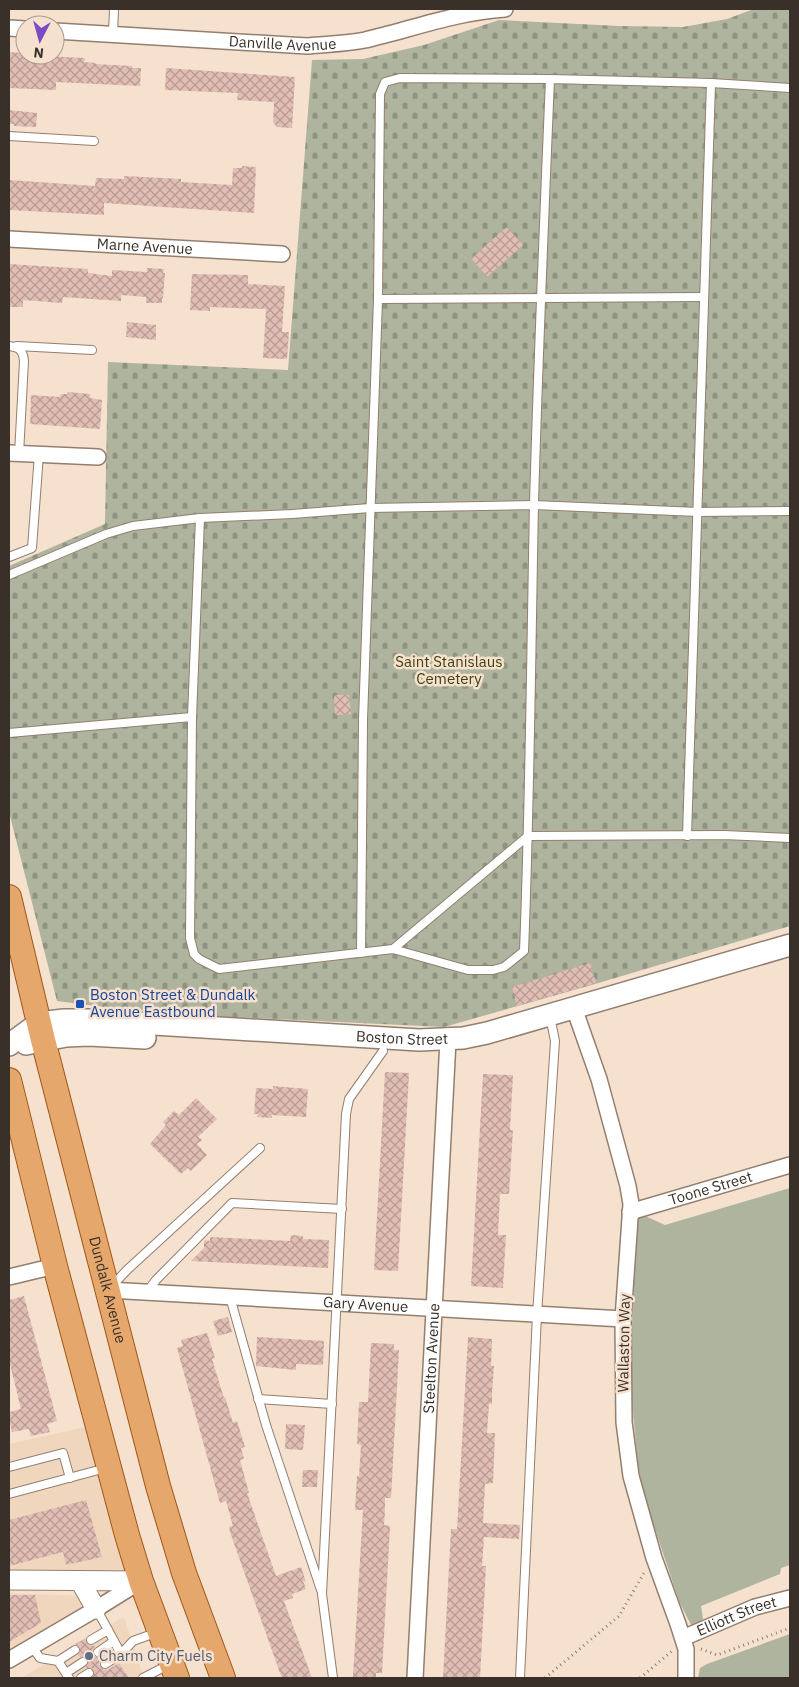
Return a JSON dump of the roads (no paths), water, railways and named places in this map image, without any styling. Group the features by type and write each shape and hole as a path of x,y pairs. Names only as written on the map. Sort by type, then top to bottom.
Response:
{"main road":[{"name":"Dundalk Avenue","path":"9,896 41,1032 158,1486 184,1572 223,1678"},
{"name":"Boston Street","path":"748,963 790,945"},
{"name":"Boston Street","path":"9,1047 64,1020 418,1040 447,1046 463,1038 576,1013 748,963 790,956"},
{"name":"Boston Street","path":"41,1032 66,1036 383,1051 489,1044 552,1026 576,1013"},
{"path":"9,1080 55,1266 108,1467 140,1581 174,1671"}],"street":[{"name":"Danville Avenue","path":"65,32 307,46 344,44 468,13 505,9"},
{"name":"Marne Avenue","path":"9,239 282,254"},
{"path":"14,453 98,457"},
{"name":"Wallaston Way","path":"576,1013 599,1079 628,1186 630,1212 623,1319 624,1422 631,1476 656,1564 686,1649 686,1678"},
{"name":"Steelton Avenue","path":"415,1678 447,1046"},
{"name":"Toone Street","path":"630,1212 790,1165"},
{"path":"9,1277 55,1266"},
{"name":"Gary Avenue","path":"108,1290 623,1319"},
{"path":"9,1580 140,1581"},
{"path":"80,1581 96,1609"},
{"path":"9,1660 140,1581"},
{"name":"Elliott Street","path":"683,1640 755,1607 790,1598"}],"lane":[{"path":"113,34 114,9"},
{"path":"361,953 363,720 378,299 380,94 385,82 400,78 550,79 711,83 790,88"},
{"path":"200,518 192,717 190,938 194,954 199,959 219,969 393,949 468,970 485,971 504,967 524,951 540,298 550,79"},
{"path":"687,836 711,83"},
{"path":"9,136 94,141"},
{"path":"378,299 704,297"},
{"path":"13,346 92,350"},
{"path":"13,346 23,352 24,361 14,453"},
{"path":"9,557 32,548 39,454"},
{"path":"9,576 106,534 133,526 200,518 370,508 534,505 698,512 790,511"},
{"path":"9,733 192,717"},
{"path":"393,949 528,836 724,835 790,838"},
{"path":"520,1678 537,1315 555,1041 552,1026"},
{"path":"333,1678 322,1594 346,1114 349,1099 383,1051"},
{"path":"108,1290 127,1270 260,1148"},
{"path":"147,1292 156,1280 232,1203 342,1208"},
{"path":"230,1297 258,1399 322,1594"},
{"path":"258,1399 332,1404"},
{"path":"9,1467 63,1453 70,1478"},
{"path":"9,1494 108,1467"},
{"path":"96,1609 121,1654"},
{"path":"90,1640 108,1630"},
{"path":"105,1664 121,1654 133,1641 158,1632"},
{"path":"98,1652 114,1641"},
{"path":"32,1647 40,1658 58,1661 75,1650"},
{"path":"58,1661 67,1676 83,1662"},
{"path":"143,1678 174,1671"},
{"path":"81,1678 89,1673"}],"place":[{"name":"Boston Street & Dundalk Avenue Eastbound","path":"80,1004"},
{"name":"Charm City Fuels","path":"89,1656"}],"park label":[{"name":"Saint Stanislaus Cemetery","path":"449,670"}]}
